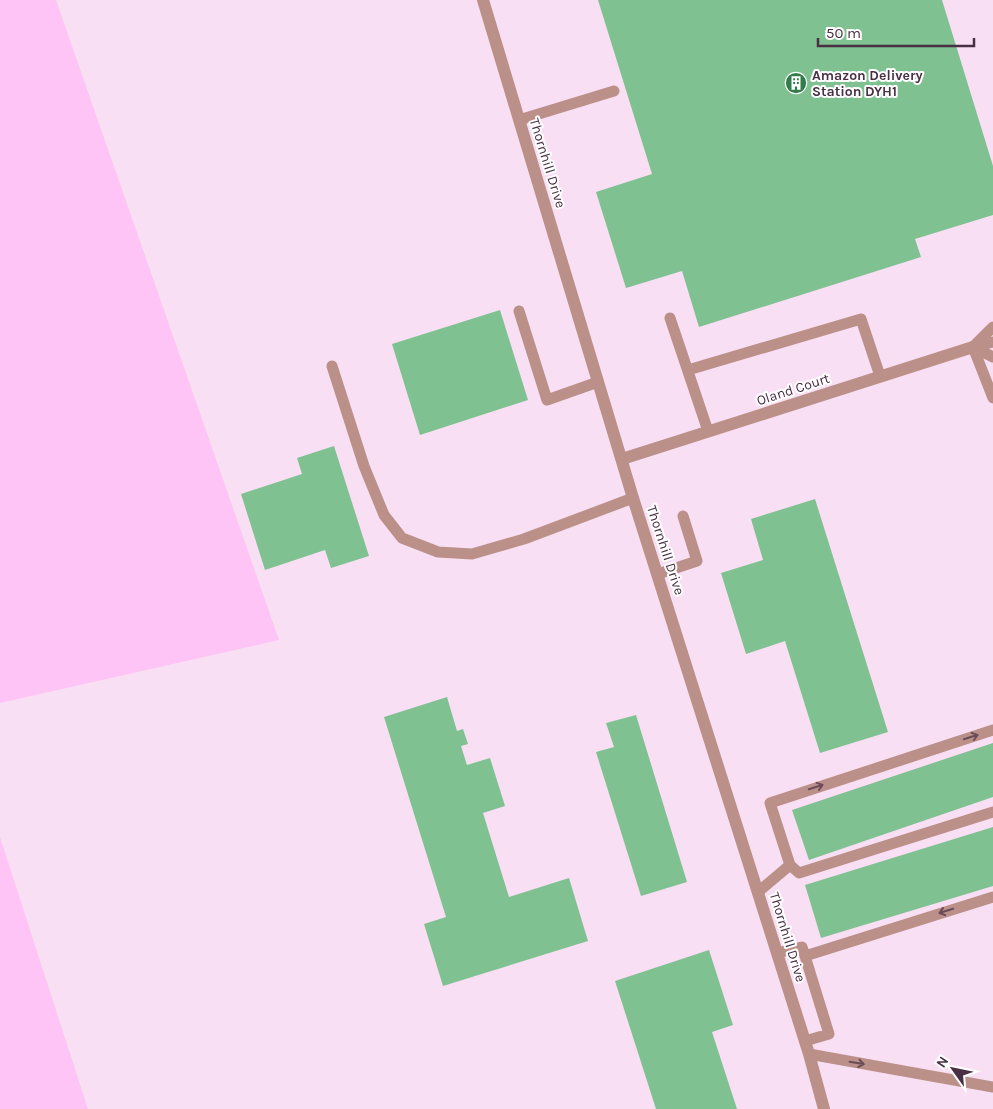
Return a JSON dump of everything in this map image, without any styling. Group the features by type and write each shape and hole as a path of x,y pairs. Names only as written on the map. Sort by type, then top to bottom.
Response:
{"street":[{"name":"Thornhill Drive","path":"483,0 633,498 805,1041 824,1109"},
{"name":"Oland Court","path":"622,459 973,347"}],"lane":[{"path":"519,120 614,90"},
{"path":"519,311 547,400 598,382"},
{"path":"670,318 708,431"},
{"path":"688,370 861,319 880,376"},
{"path":"973,347 993,327"},
{"path":"973,347 993,342"},
{"path":"973,347 993,357"},
{"path":"973,347 993,398"},
{"path":"332,366 364,466 380,506 402,538 438,552 472,554 524,539 633,498"},
{"path":"658,574 697,562 683,516"},
{"path":"993,730 770,803 790,865 799,873 993,812"},
{"path":"758,892 790,865"},
{"path":"805,956 993,897"},
{"path":"777,953 802,947 805,956 829,1034 805,1041"},
{"path":"809,1054 993,1087"}],"shaded area":[{"path":"0,0 56,0 279,640 0,703"},
{"path":"0,837 88,1109 0,1109"}],"building":[{"name":"Amazon Delivery Station DYH1","path":"598,0 942,0 993,166 993,215 915,239 921,257 699,327 682,271 626,288 596,192 652,174"},
{"path":"500,310 528,400 420,435 392,344"},
{"path":"334,446 369,556 331,568 325,550 265,570 241,494 302,474 297,458"},
{"path":"815,499 888,732 820,753 785,641 746,654 721,573 763,560 751,519"},
{"path":"447,697 457,731 463,729 468,744 461,746 467,765 490,758 505,806 483,813 509,897 569,878 588,941 443,986 424,924 446,917 384,717"},
{"path":"636,715 687,882 641,896 596,752 614,747 606,723"},
{"path":"993,743 993,797 809,860 792,810"},
{"path":"993,827 993,886 821,938 805,885"},
{"path":"709,950 733,1025 712,1032 737,1109 656,1109 615,981"}],"place":[{"name":"Amazon Delivery Station DYH1","path":"796,83"}]}
